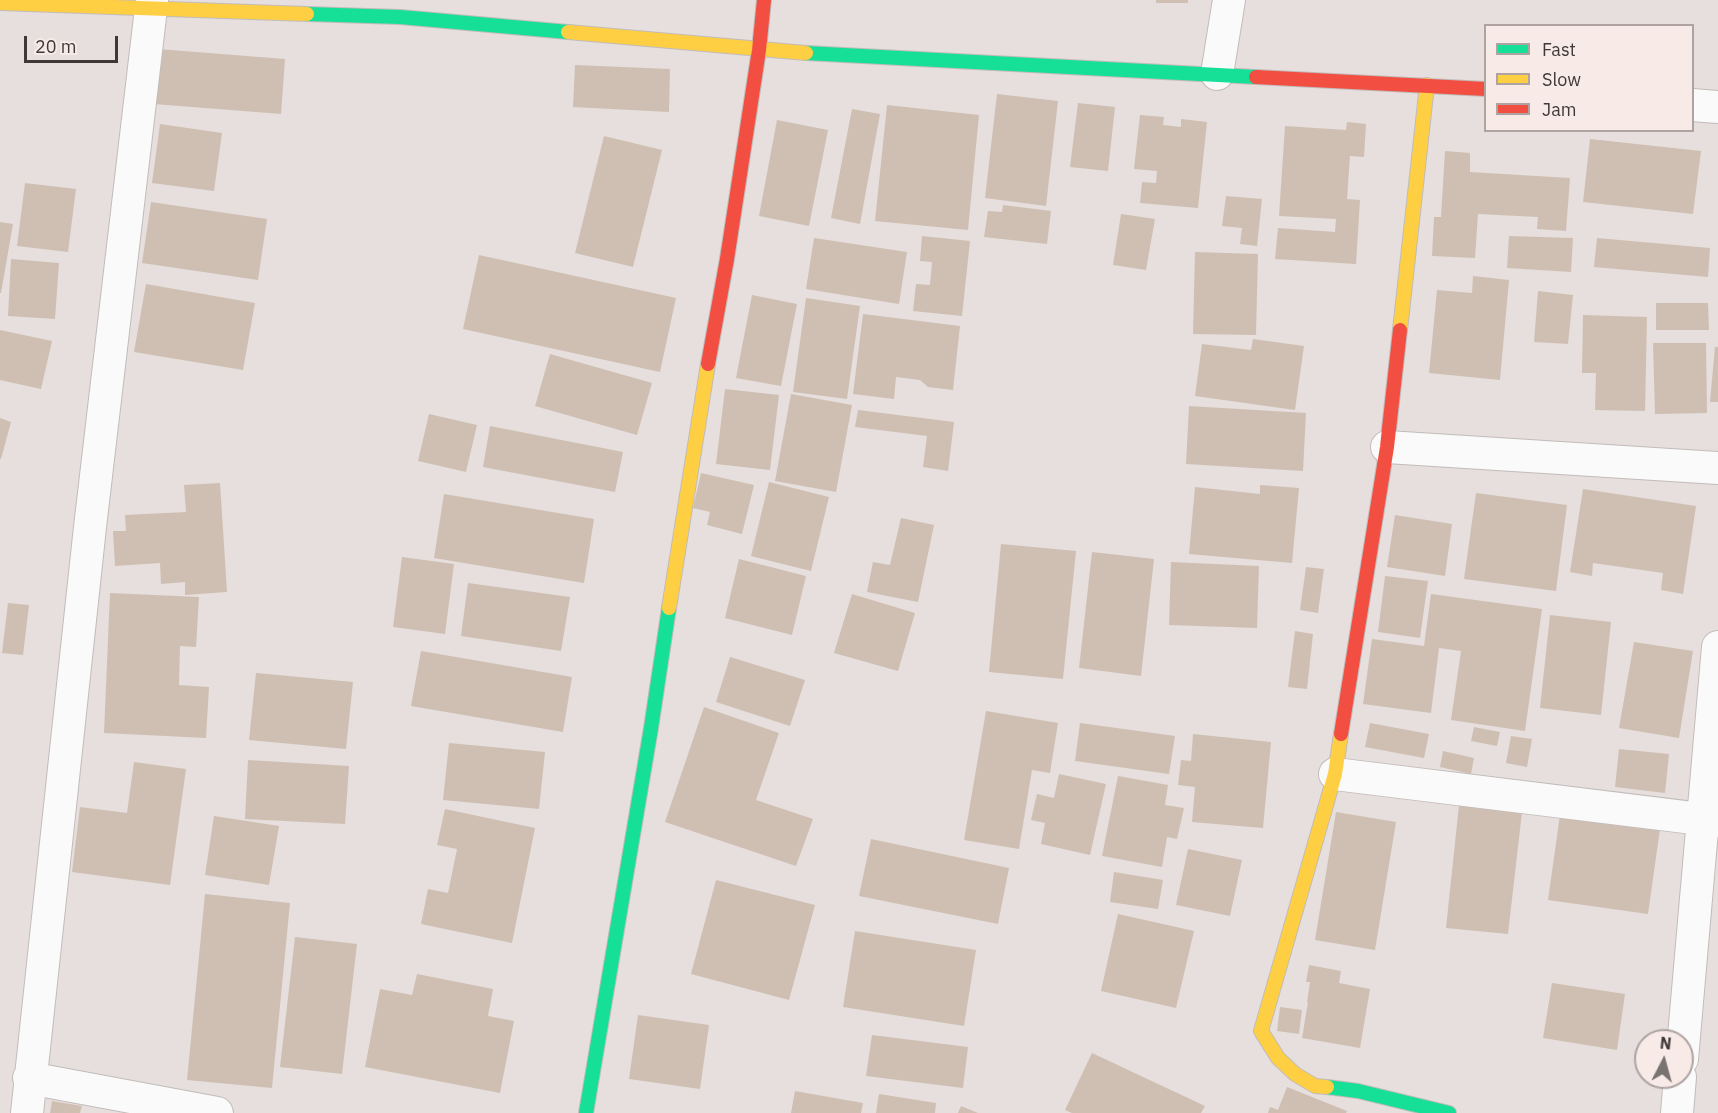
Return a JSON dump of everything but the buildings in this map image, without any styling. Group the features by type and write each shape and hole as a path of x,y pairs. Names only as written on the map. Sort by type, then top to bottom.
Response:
{"street":[{"path":"586,1113 651,728 696,432 727,259 759,50 764,0"},
{"path":"1217,74 1229,0"},
{"path":"0,3 401,9 759,50 1484,89"},
{"path":"27,1113 88,539 152,5"},
{"path":"1427,85 1387,447 1335,774 1261,1031 1278,1058 1295,1074 1316,1086 1358,1091 1449,1113"},
{"path":"1694,105 1718,107"},
{"path":"1387,447 1718,468"},
{"path":"1686,1029 1711,821 1718,647"},
{"path":"1335,774 1711,821"},
{"path":"29,1078 217,1113"},
{"path":"1677,1113 1679,1089"}],"traffic: fast":[{"path":"307,14 400,17 568,32"},
{"path":"806,53 1256,77"},
{"path":"586,1113 669,608"},
{"path":"1327,1087 1358,1091 1449,1113"}],"traffic: slow":[{"path":"0,3 307,14"},
{"path":"568,32 806,53"},
{"path":"1400,330 1427,85"},
{"path":"669,608 708,364"},
{"path":"1327,1087 1315,1086 1295,1074 1278,1058 1261,1031 1335,774 1341,734"}],"traffic: jam":[{"path":"708,364 727,259 759,50 764,0"},
{"path":"1256,77 1484,89"},
{"path":"1341,734 1387,447 1400,330"}]}
